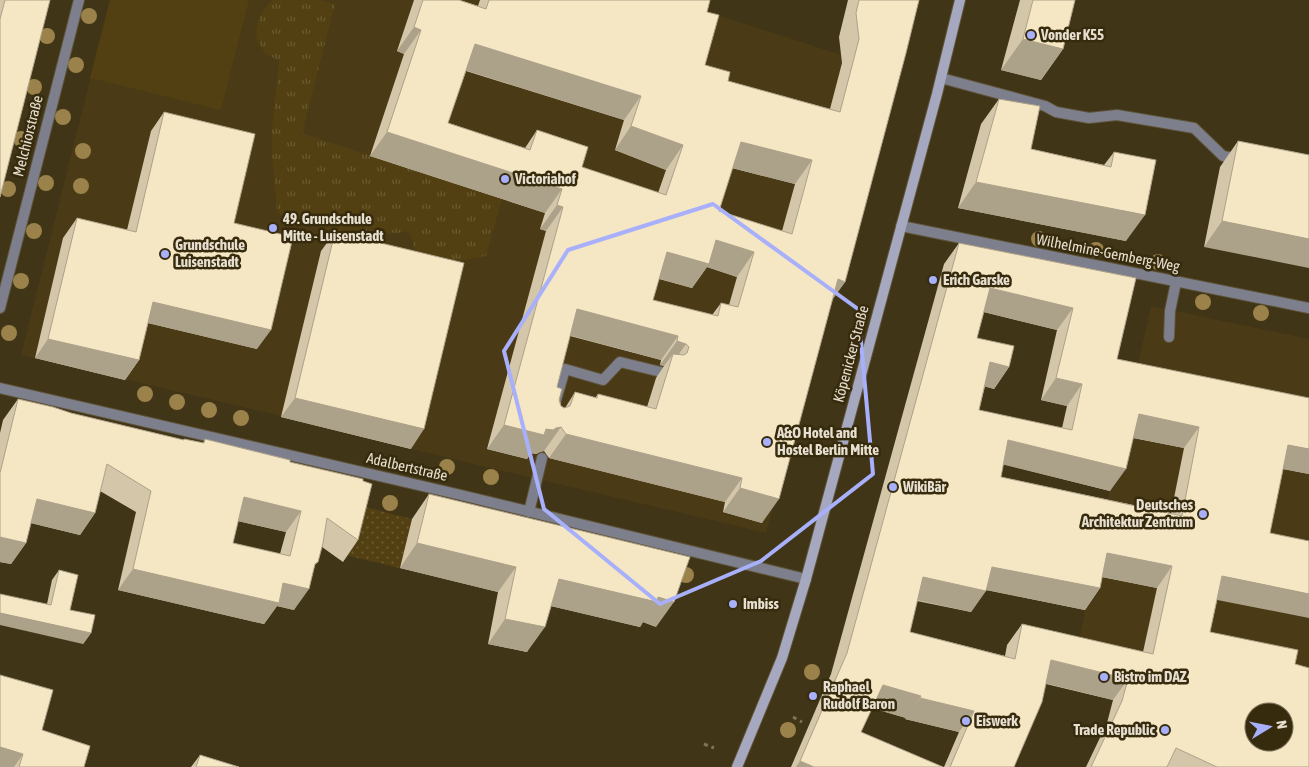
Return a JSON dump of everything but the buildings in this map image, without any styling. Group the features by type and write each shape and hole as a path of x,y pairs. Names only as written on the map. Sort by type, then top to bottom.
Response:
{"main road":[{"name":"Köpenicker Straße","path":"737,767 782,658 806,579 941,78 960,0"}],"street":[{"name":"Melchiorstraße","path":"0,308 78,0"},
{"path":"941,78 1045,106 1056,112 1089,118 1117,115 1194,128 1223,156 1252,161"},
{"name":"Wilhelmine-Gemberg-Weg","path":"901,226 1309,308"},
{"path":"1169,337 1170,311 1176,282"},
{"path":"554,407 565,369 603,380 620,362 665,373"},
{"name":"Adalbertstraße","path":"0,388 806,579"},
{"path":"529,512 542,458"}],"path":[{"path":"793,717 802,722"},
{"path":"704,744 714,748"}],"highlighted area":[{"path":"713,204 858,309 873,474 761,561 660,604 544,509 504,351 568,250"}],"shaded area":[{"path":"110,0 671,0 891,71 766,533 21,355"},
{"path":"1151,306 1309,339 1309,751 1294,746 1294,702 1244,702 1244,709 1073,660 1080,636 1102,524"}],"green space":[{"path":"110,0 249,0 221,110 90,78"},
{"path":"272,0 319,0 335,4 302,133 502,199 486,256 438,265 420,259 409,232 380,234 342,233 285,217 277,212 272,129 279,61 265,53 257,40 256,32 260,15"},
{"path":"357,505 412,519 400,568 345,555"}],"place":[{"name":"Vonder K55","path":"1031,35"},
{"name":"Victoriahof","path":"505,179"},
{"name":"49. Grundschule Mitte - Luisenstadt","path":"273,228"},
{"name":"Grundschule Luisenstadt","path":"165,254"},
{"name":"Erich Garske","path":"933,280"},
{"name":"A&O Hotel and Hostel Berlin Mitte","path":"767,442"},
{"name":"WikiBär","path":"893,487"},
{"name":"Deutsches Architektur Zentrum","path":"1203,514"},
{"name":"Imbiss","path":"733,604"},
{"name":"Bistro im DAZ","path":"1104,677"},
{"name":"Raphael Rudolf Baron","path":"813,696"},
{"name":"Eiswerk","path":"966,721"},
{"name":"Trade Republic","path":"1165,730"}]}
